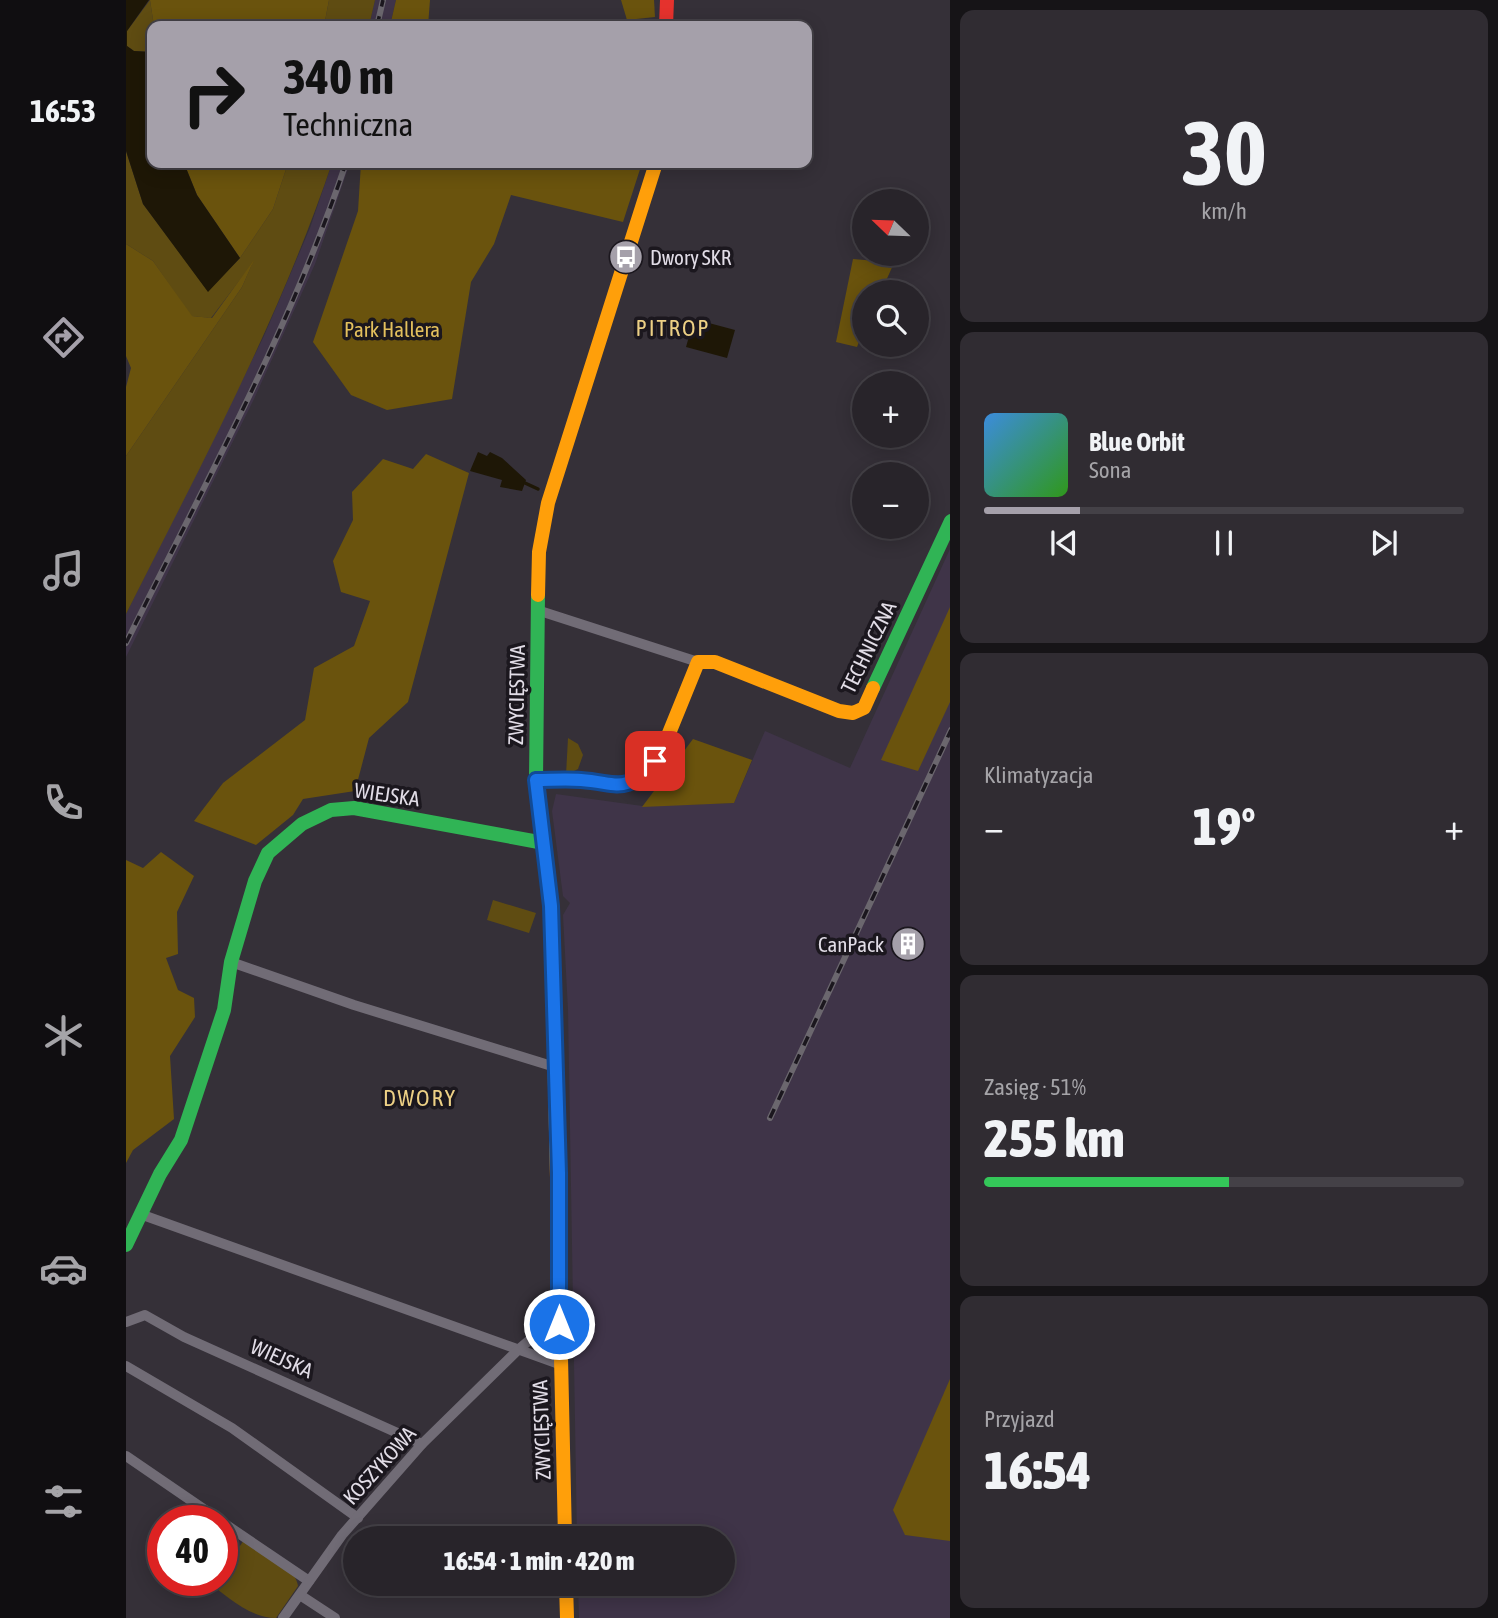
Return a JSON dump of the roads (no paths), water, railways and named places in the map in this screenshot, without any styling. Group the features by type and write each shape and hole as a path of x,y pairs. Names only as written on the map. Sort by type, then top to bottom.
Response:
{"street":[{"path":"666,21 667,0"},
{"name":"ZWYCIĘSTWA","path":"565,1526 551,906 536,780 539,552 548,503 654,168"},
{"name":"TECHNICZNA","path":"537,610 698,662 715,662 839,711 853,713 864,708 950,521"},
{"path":"536,780 580,780 621,786 638,779 663,748 698,662"},
{"name":"WIEJSKA","path":"126,1245 181,1140 224,1010 231,962 255,881 268,853 302,824 331,810 354,808 544,843"},
{"path":"231,962 354,1005 555,1067"},
{"path":"140,1214 559,1364"},
{"name":"WIEJSKA","path":"126,1322 145,1315 184,1337 422,1444"},
{"name":"KOSZYKOWA","path":"283,1618 358,1518 422,1444 519,1349 545,1327 559,1324"},
{"path":"126,1366 232,1428 358,1518"},
{"path":"126,1456 198,1505"},
{"path":"238,1533 309,1581"},
{"path":"300,1595 335,1618"},
{"path":"566,1596 567,1618"}],"waterway":[{"path":"525,483 538,489"}],"railway":[{"path":"378,21 383,0"},
{"path":"126,643 272,347 324,225 344,168"},
{"path":"770,1118 950,732"}],"place":[{"name":"Dwory SKR","path":"626,257"},
{"name":"CanPack","path":"908,944"}],"district":[{"name":"PITROP","path":"673,328"},
{"name":"DWORY","path":"420,1098"}],"park label":[{"name":"Park Hallera","path":"392,329"}]}
